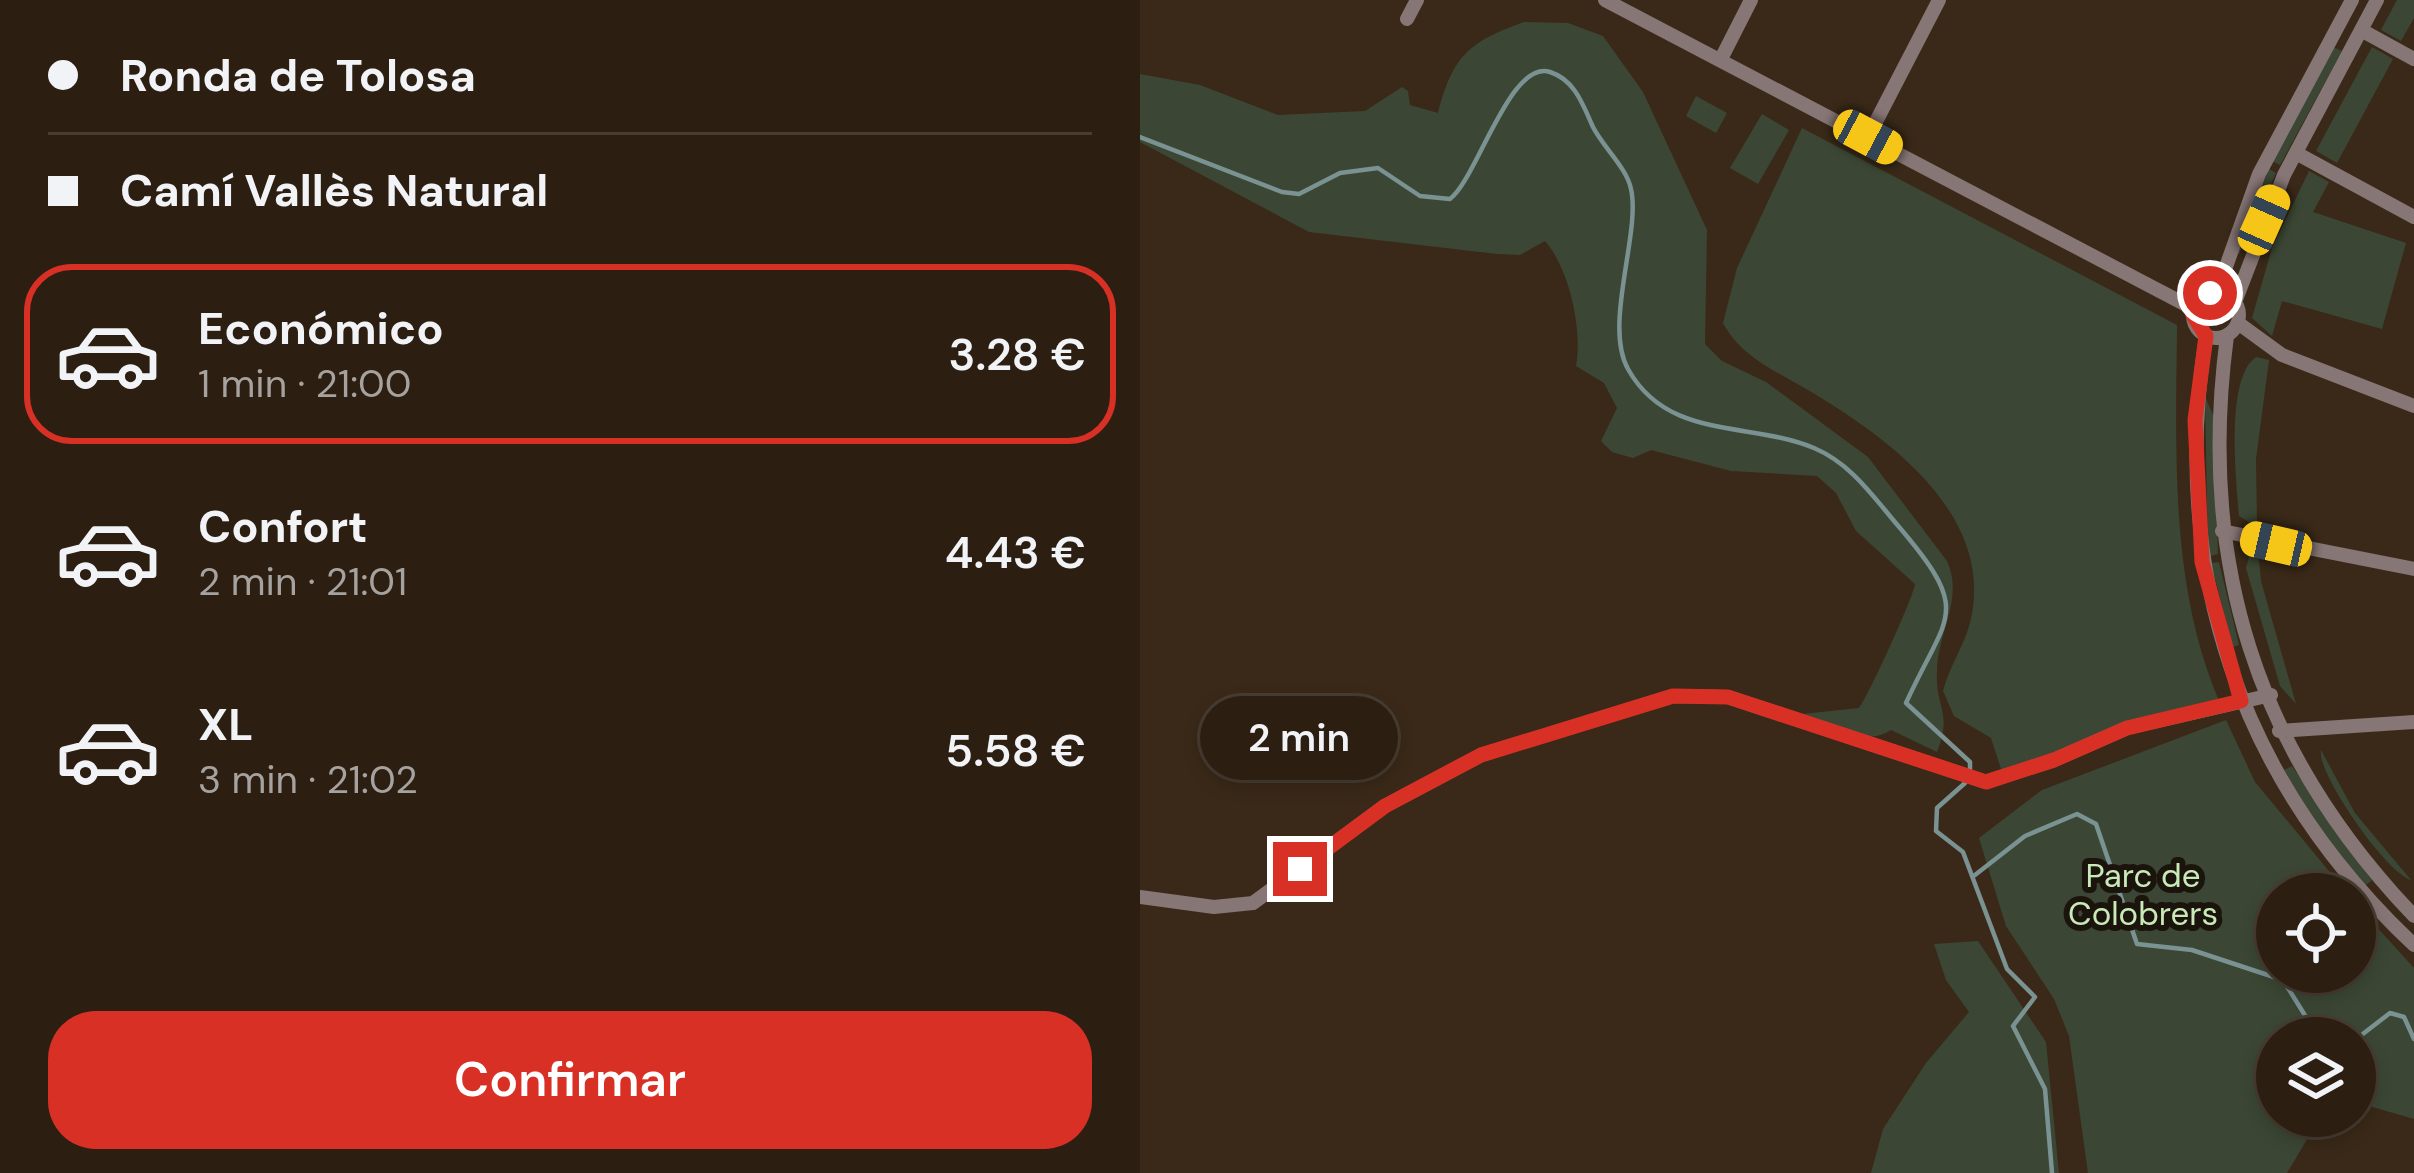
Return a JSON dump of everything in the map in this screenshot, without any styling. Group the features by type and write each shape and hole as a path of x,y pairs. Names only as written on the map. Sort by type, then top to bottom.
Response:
{"street":[{"path":"1407,19 1417,0"},
{"path":"1606,0 2194,309"},
{"path":"1722,57 1751,0"},
{"path":"1868,137 1940,0"},
{"path":"2217,292 2259,174 2352,0"},
{"path":"2377,0 2296,153 2235,302 2219,424 2222,531 2236,601 2279,731 2354,851 2414,916"},
{"path":"2361,30 2414,59"},
{"path":"2296,153 2414,217"},
{"path":"2235,302 2217,292 2203,297 2194,309 2194,322 2206,336 2195,420 2202,562 2241,701 2272,767 2311,831 2360,894 2414,945"},
{"path":"2206,336 2233,330 2282,356 2414,406"},
{"path":"2222,531 2414,569"},
{"path":"1140,897 1214,908 1252,903 1385,806 1481,755 1673,696 1728,697 1986,782 2054,760 2127,728 2269,696"},
{"path":"2279,731 2414,722"}],"green space":[{"path":"2397,0 2414,0 2414,18 2401,41 2381,30"},
{"path":"1524,22 1568,23 1603,36 1643,92 1707,230 1705,344 1722,361 1766,382 1868,457 1947,561 1953,588 1938,656 1938,694 1944,719 1937,752 1891,730 1858,735 1802,714 1859,708 1915,584 1856,531 1836,493 1817,476 1731,471 1651,450 1633,458 1612,452 1601,441 1617,408 1604,383 1576,366 1572,300 1561,267 1545,241 1520,255 1309,232 1140,142 1140,74 1200,85 1278,115 1365,111 1402,87 1408,91 1410,105 1438,113 1450,77 1466,53 1489,36"},
{"path":"2333,47 2342,51 2280,165 2272,161"},
{"path":"2372,47 2393,59 2337,163 2316,151"},
{"path":"1696,96 1727,113 1716,133 1686,116"},
{"path":"1762,114 1789,130 1758,184 1730,168"},
{"path":"1802,128 2177,325 2177,470 2184,567 2204,660 2221,705 2002,772 1991,738 1954,716 1943,691 1970,623 1974,584 1967,548 1951,514 1901,456 1839,409 1749,354 1723,323 1737,268"},
{"path":"2269,169 2276,173 2239,254 2236,252"},
{"path":"2309,171 2329,182 2313,212 2406,243 2382,329 2282,301 2272,336 2252,318 2272,248"},
{"path":"2256,357 2269,360 2256,459 2257,527 2239,516 2235,455 2240,386"},
{"path":"2205,396 2213,415 2218,554 2208,557"},
{"path":"2251,549 2258,549 2261,581 2296,704 2280,686 2246,568"},
{"path":"2219,562 2239,645 2233,647 2211,563"},
{"name":"Parc de Colobrers","path":"2226,720 2255,782 2331,873 2256,873 2256,993 2376,993 2376,926 2414,968 2414,1119 2376,1108 2376,1017 2256,1017 2256,1137 2308,1137 2287,1173 2088,1173 2069,1036 2054,999 2006,926 1979,838 2042,790"},
{"path":"2321,750 2355,813 2411,880 2386,860 2355,821 2329,779"},
{"path":"2292,766 2367,873 2353,873 2312,819 2284,770"},
{"path":"1978,941 2046,1042 2059,1173 1871,1173 1883,1129 1926,1063 1969,1012 1946,980 1934,944"}],"waterway":[{"path":"1140,137 1282,192 1299,194 1340,173 1378,168 1420,196 1450,199 1521,84 1535,73 1550,72 1566,81 1631,189 1633,208 1619,328 1628,369 1665,408 1688,419 1814,448 1840,463 1871,494 1923,557 1945,597 1941,631 1906,703 1970,762 1970,774"},
{"path":"1965,783 1937,808 1936,831 1963,852 2007,969 2035,997 2013,1026 2045,1089 2052,1173"},
{"path":"1975,875 2025,836 2077,814 2096,824 2137,944 2192,950 2283,980 2306,1017"},
{"path":"2376,1024 2390,1013 2404,1017 2414,1039"}],"route":[{"path":"1300,869 1385,806 1481,755 1673,696 1728,697 1986,782 2054,760 2127,728 2241,701 2202,562 2195,490 2195,420 2206,336 2193,315 2198,302 2210,293"}]}
